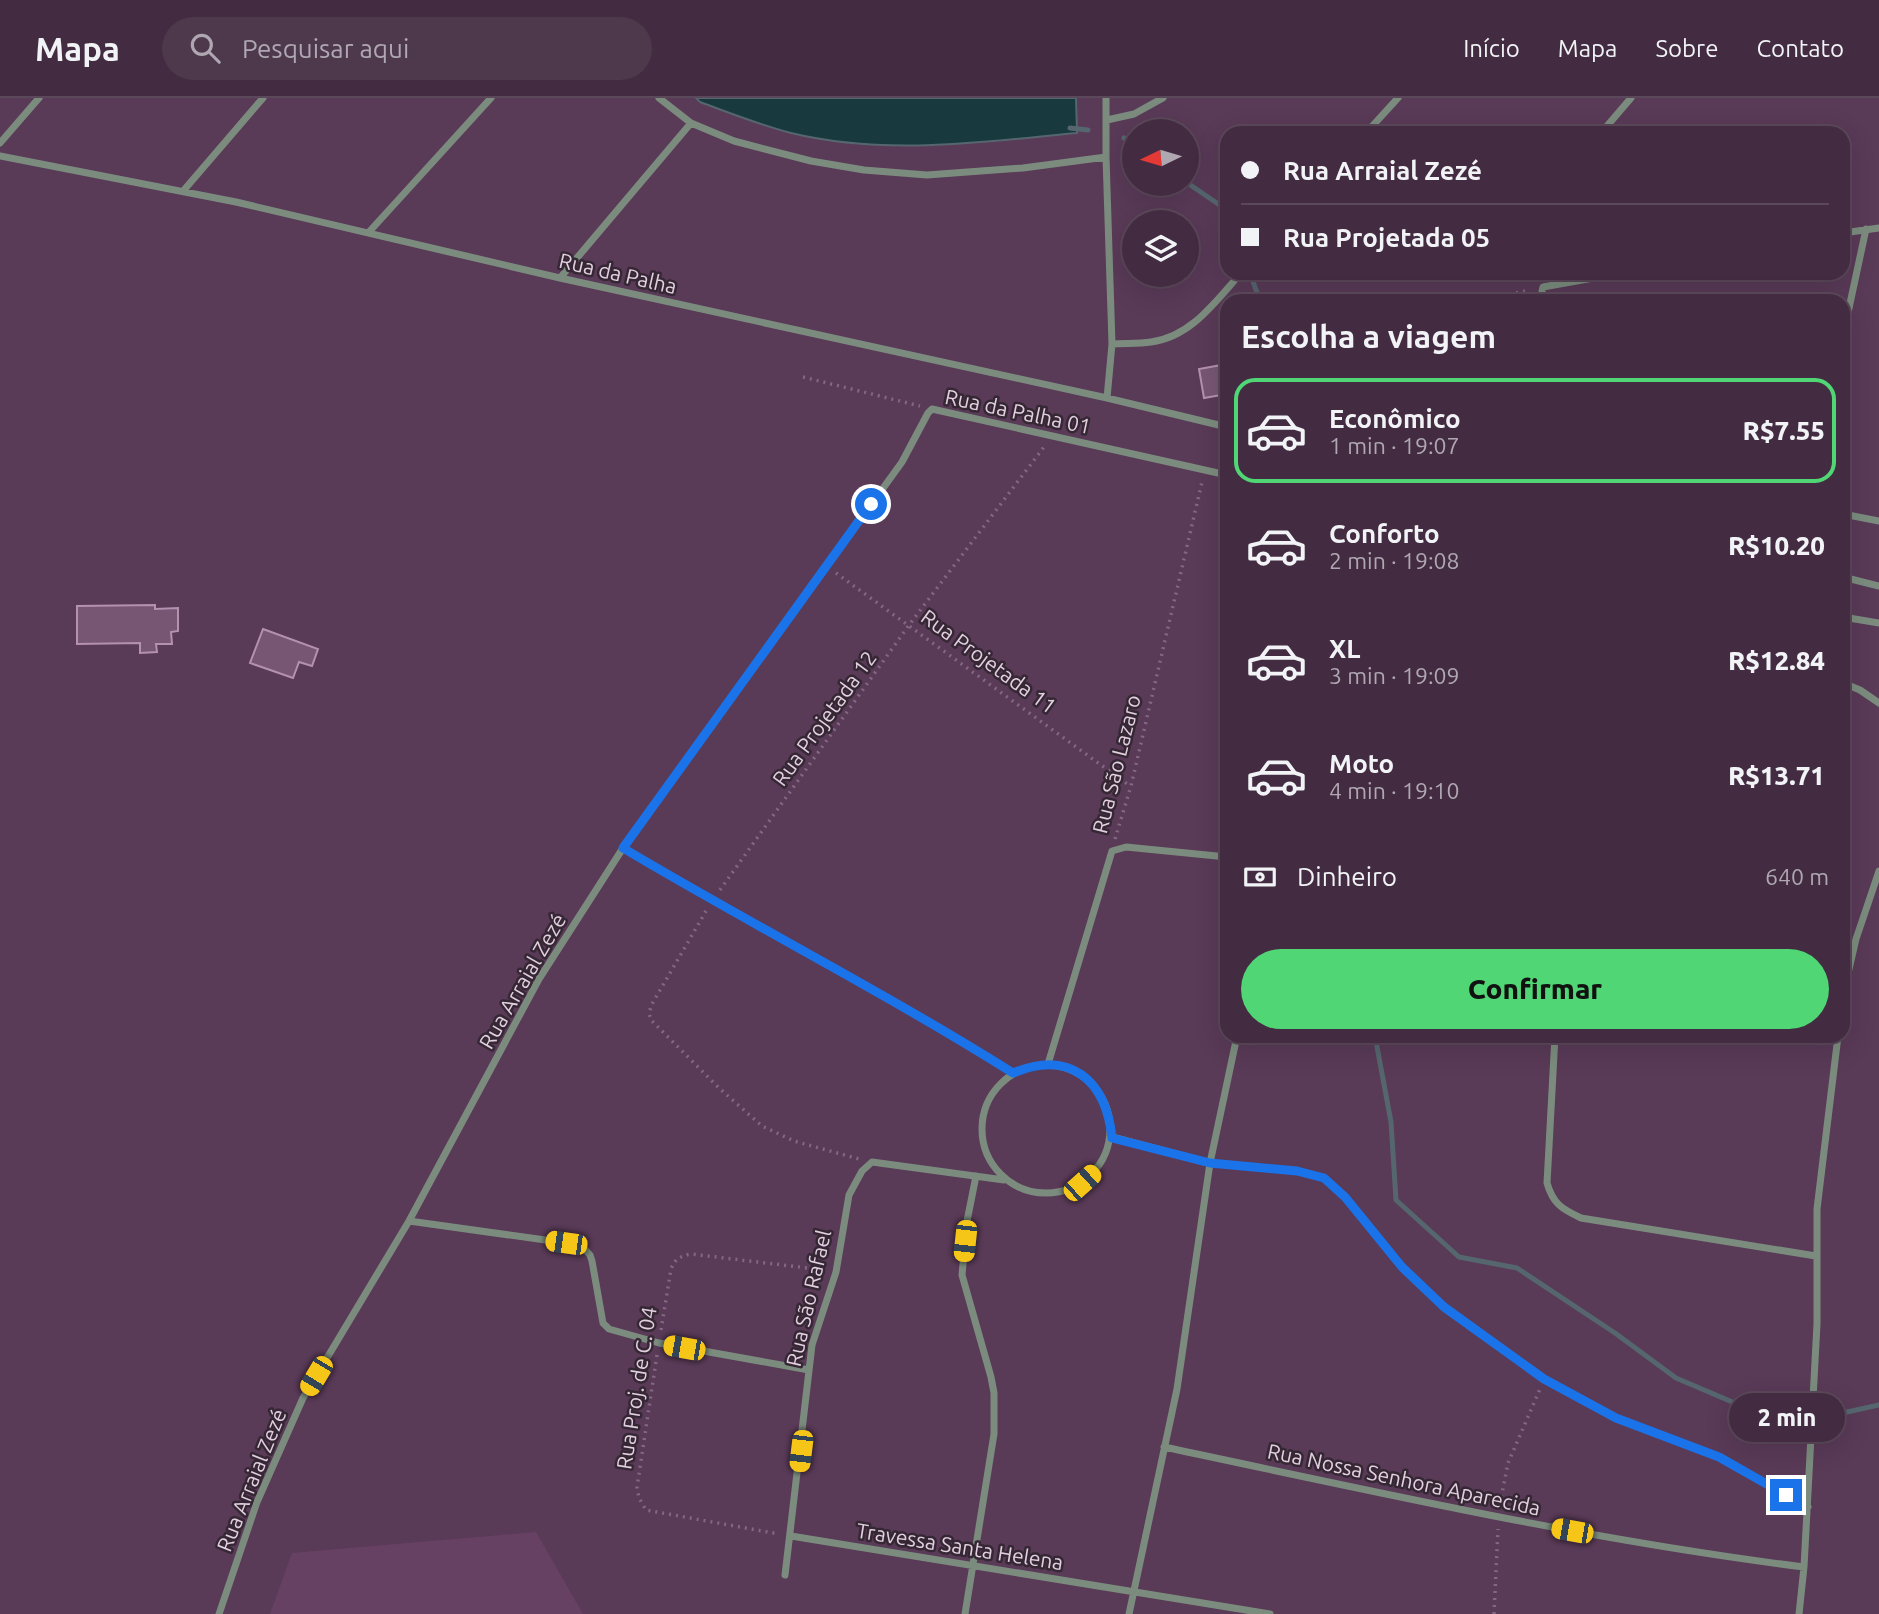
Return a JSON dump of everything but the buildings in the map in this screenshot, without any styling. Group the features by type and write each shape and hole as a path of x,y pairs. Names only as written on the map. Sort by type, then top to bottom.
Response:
{"street":[{"path":"0,142 39,98"},
{"path":"184,190 263,98"},
{"path":"369,232 491,98"},
{"path":"659,98 691,122 734,141 811,161 864,170 927,175 1023,168 1106,157"},
{"path":"1106,98 1112,344 1107,398"},
{"path":"1107,120 1134,114 1163,98"},
{"path":"1372,126 1398,98"},
{"path":"1607,126 1631,98"},
{"path":"560,278 691,122"},
{"name":"Rua da Palha","path":"0,156 184,190 560,278 1220,425"},
{"path":"1850,232 1879,228"},
{"path":"1850,303 1866,229"},
{"path":"1222,294 1235,280"},
{"path":"1542,294 1543,287 1582,280"},
{"path":"1112,344 1153,342 1178,334 1196,322 1220,296"},
{"name":"Rua da Palha 01","path":"932,410 1220,473"},
{"name":"Rua Arraial Zezé","path":"219,1614 257,1502 303,1398 409,1221 539,979 623,848 902,463 925,418 932,410"},
{"path":"1850,515 1879,521"},
{"path":"1850,579 1879,586"},
{"path":"1850,618 1879,624"},
{"path":"1850,686 1879,704"},
{"path":"1112,851 1126,847 1220,856"},
{"path":"623,848 712,901 921,1017 1013,1073"},
{"name":"Rua São Lazaro","path":"1048,1064 1112,851"},
{"path":"1850,963 1879,871"},
{"path":"1129,1614 1177,1389 1210,1163 1236,1043"},
{"path":"1555,1043 1547,1183 1551,1196 1560,1208 1581,1218 1816,1256"},
{"path":"1799,1614 1808,1507 1817,1324 1817,1209 1837,1043"},
{"path":"872,1162 1004,1180 1032,1192 1047,1194 1066,1191 1082,1183 1096,1170 1112,1138 1110,1114 1101,1094 1086,1077 1066,1067 1048,1064 1030,1066 1013,1073 999,1085 989,1099 983,1115 982,1133 985,1150 1004,1180"},
{"path":"1112,1138 1210,1163 1297,1171 1324,1178 1345,1197 1402,1267 1444,1307 1544,1379 1616,1418 1719,1457 1808,1507"},
{"name":"Rua São Rafael","path":"785,1575 816,1331 836,1272 849,1195 862,1171 872,1162"},
{"path":"965,1614 994,1434 994,1393 988,1360 965,1293 962,1275 967,1221 976,1176"},
{"path":"409,1221 581,1245 592,1261 605,1326 659,1343 809,1370"},
{"name":"Rua Nossa Senhora Aparecida","path":"1164,1447 1499,1518 1695,1553 1804,1567"},
{"name":"Travessa Santa Helena","path":"791,1536 1270,1614"}],"path":[{"path":"1509,294 1543,287"},
{"name":"Rua da Palha 01","path":"803,377 932,410"},
{"name":"Rua Projetada 12","path":"872,1162 794,1141 762,1126 659,1030 649,1013 712,901 909,625 1052,436"},
{"name":"Rua São Lazaro","path":"1112,851 1131,786 1205,470"},
{"name":"Rua Projetada 11","path":"825,566 1131,786"},
{"name":"Rua Proj. de C. 04","path":"791,1536 646,1510 639,1498 637,1487 671,1269 675,1261 691,1254 836,1272"},
{"path":"1494,1614 1499,1518 1508,1463 1544,1379"}],"shaded area":[{"path":"696,98 1076,98 1077,133 934,145 862,144 779,130 700,102"},
{"path":"536,1532 583,1614 270,1614 292,1553"}],"waterway":[{"path":"1070,128 1088,130"},
{"path":"1199,191 1220,205"},
{"path":"1252,280 1258,294"},
{"path":"1376,1043 1391,1122 1396,1200 1459,1257 1517,1268 1615,1333 1676,1378 1737,1404 1829,1416 1879,1405"}],"route":[{"path":"871,504 623,848 712,901 921,1017 1013,1073 1030,1066 1048,1064 1066,1067 1086,1077 1101,1094 1110,1114 1112,1138 1210,1163 1297,1171 1324,1178 1345,1197 1402,1267 1444,1307 1544,1379 1616,1418 1719,1457 1786,1495"}]}
